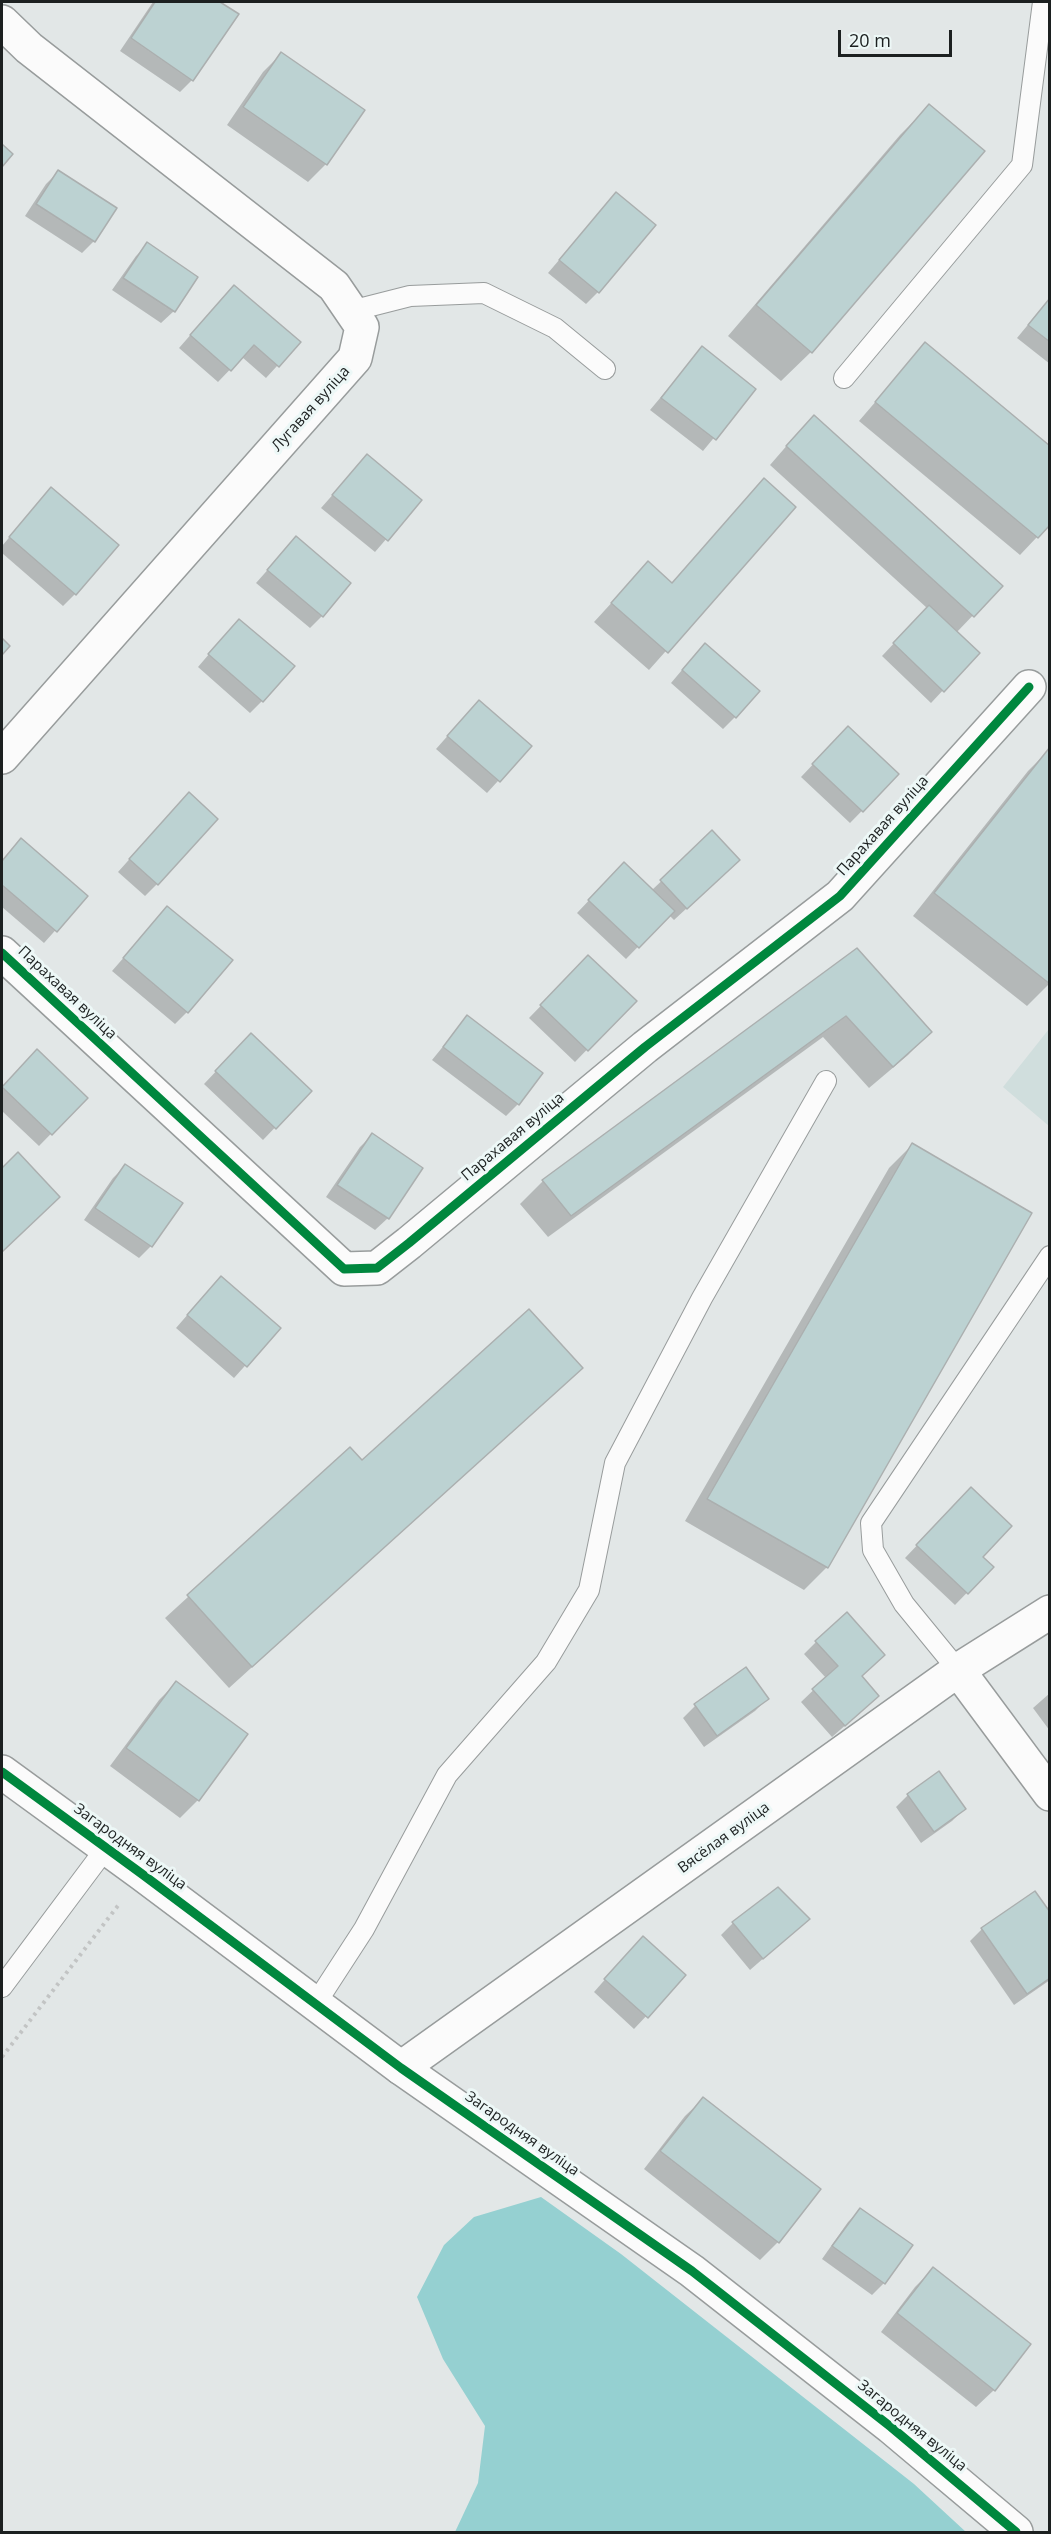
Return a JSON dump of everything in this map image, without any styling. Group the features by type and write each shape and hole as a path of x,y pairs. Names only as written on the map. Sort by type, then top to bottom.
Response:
{"street":[{"name":"Лугавая вуліца","path":"2,22 29,48 334,285 362,327 355,358 2,758"},
{"name":"Парахавая вуліца","path":"2,953 344,1269 377,1268 645,1047 840,896 1029,687"},
{"name":"Вясёлая вуліца","path":"401,2068 958,1670 1050,1612"},
{"path":"958,1670 1050,1794"},
{"name":"Загародняя вуліца","path":"2,1772 316,2002 401,2068 692,2271 891,2427 1016,2532"}],"lane":[{"path":"844,378 1022,165 1044,2"},
{"path":"351,311 410,296 484,293 555,328 605,369"},
{"path":"316,2002 364,1929 447,1775 546,1662 589,1590 615,1463 702,1298 826,1081"},
{"path":"958,1670 904,1604 873,1550 870,1523 1050,1256"},
{"path":"2,1987 106,1848"}],"path":[{"path":"2,2057 142,1874"}],"shaded area":[{"path":"1049,1029 1049,1126 1003,1087"},
{"path":"541,2197 621,2254 914,2484 966,2532 455,2532 478,2483 485,2426 443,2359 417,2297 444,2245 474,2217"}],"building":[{"path":"155,2 220,2 239,14 193,81 131,38"},
{"path":"281,52 365,110 327,165 243,107"},
{"path":"929,104 985,151 812,353 756,305"},
{"path":"2,144 13,154 2,167"},
{"path":"58,170 117,208 95,242 36,204"},
{"path":"616,192 656,225 599,293 559,260"},
{"path":"147,242 198,277 175,312 123,278"},
{"path":"234,285 301,342 279,367 254,345 231,371 190,335"},
{"path":"1050,298 1050,342 1028,325"},
{"path":"925,342 1050,446 1050,525 1038,538 875,402"},
{"path":"702,346 756,389 716,440 661,398"},
{"path":"814,415 1003,586 974,617 786,446"},
{"path":"367,454 422,500 388,541 332,495"},
{"path":"764,478 796,507 668,653 611,603 648,561 672,583"},
{"path":"51,487 119,545 76,595 9,537"},
{"path":"296,536 351,583 323,617 267,570"},
{"path":"929,605 980,653 944,692 893,643"},
{"path":"239,619 295,666 263,702 208,654"},
{"path":"2,638 10,646 2,655"},
{"path":"705,643 760,691 736,718 682,670"},
{"path":"479,700 532,746 500,782 447,736"},
{"path":"848,726 899,774 863,812 812,764"},
{"path":"1050,747 1050,984 934,893"},
{"path":"189,792 218,819 158,885 129,859"},
{"path":"712,830 740,860 687,909 660,880"},
{"path":"21,838 88,896 57,932 2,885 2,861"},
{"path":"624,862 675,911 639,948 588,900"},
{"path":"167,906 233,960 188,1013 123,958"},
{"path":"857,948 932,1032 893,1067 846,1016 571,1216 542,1180"},
{"path":"588,955 637,1001 588,1051 540,1005"},
{"path":"467,1015 543,1073 519,1105 443,1047"},
{"path":"251,1033 312,1091 276,1129 215,1071"},
{"path":"37,1049 88,1098 52,1135 2,1087"},
{"path":"372,1133 423,1168 389,1219 337,1185"},
{"path":"912,1143 1032,1213 828,1568 707,1499"},
{"path":"18,1152 60,1197 2,1252 2,1168"},
{"path":"125,1164 183,1203 152,1247 95,1208"},
{"path":"221,1276 281,1328 247,1367 187,1315"},
{"path":"529,1309 583,1368 252,1667 187,1595 350,1447 362,1460"},
{"path":"971,1487 1012,1526 983,1557 994,1567 968,1594 916,1545"},
{"path":"847,1612 885,1655 862,1676 879,1696 845,1726 812,1689 838,1666 815,1641"},
{"path":"746,1667 769,1699 717,1736 694,1704"},
{"path":"176,1681 248,1734 199,1801 126,1748"},
{"path":"939,1771 966,1809 934,1832 907,1794"},
{"path":"778,1887 810,1919 763,1959 732,1922"},
{"path":"1035,1891 1050,1912 1050,1978 1027,1994 981,1928"},
{"path":"643,1936 686,1975 648,2018 604,1979"},
{"path":"703,2097 821,2189 779,2243 660,2151"},
{"path":"860,2208 913,2245 885,2284 832,2246"},
{"path":"933,2267 1031,2344 995,2391 897,2313"}],"cycle path":[{"path":"2,953 344,1269 377,1268 645,1047 840,896 1029,687"},
{"path":"2,1772 401,2068 692,2271 891,2427 1016,2532"}]}
